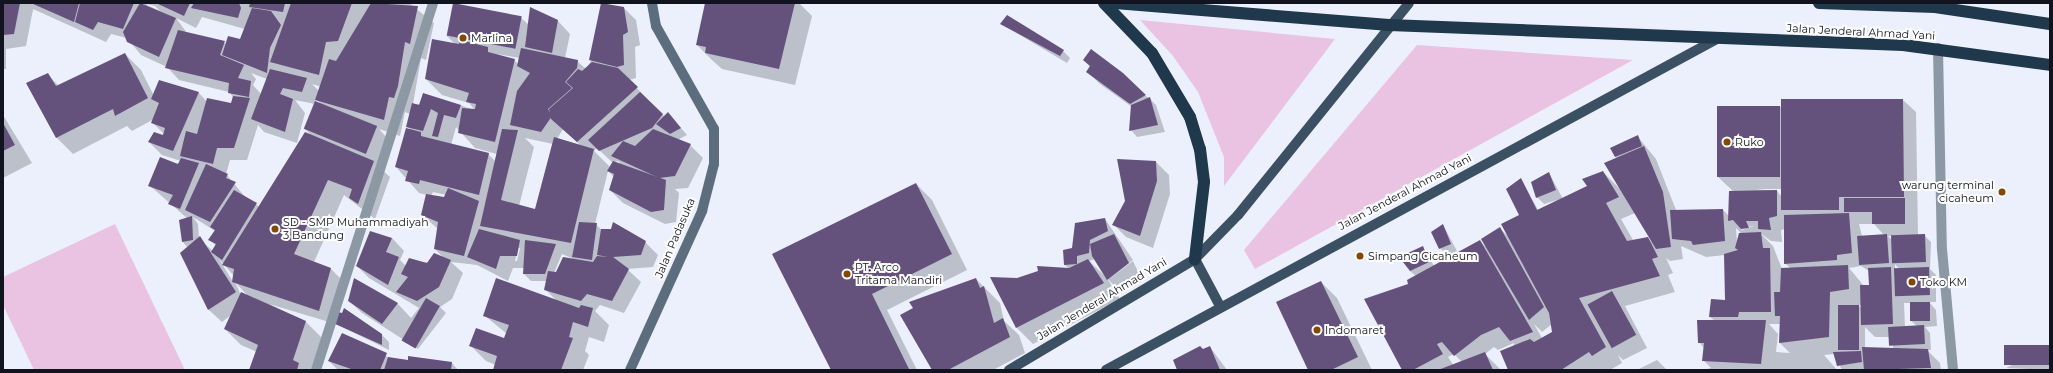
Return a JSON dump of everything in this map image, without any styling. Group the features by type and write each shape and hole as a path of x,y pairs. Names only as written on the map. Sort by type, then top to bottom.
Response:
{"highway":[{"path":"1104,3 1152,52 1190,117 1200,149 1204,182 1195,259"},
{"path":"1115,3 1389,25"},
{"path":"1819,3 1922,5 2050,24"},
{"name":"Jalan Jenderal Ahmad Yani","path":"1389,25 1938,48 2050,65"}],"main road":[{"name":"Jalan Jenderal Ahmad Yani","path":"1009,370 1195,259 1238,216 1389,25 1409,3"},
{"name":"Jalan Jenderal Ahmad Yani","path":"1106,370 1220,306 1717,39"},
{"path":"1195,259 1220,306"}],"street":[{"path":"316,370 433,3"},
{"name":"Jalan Padasuka","path":"630,370 702,211 714,164 714,129 656,26 652,3"},
{"path":"1938,48 1942,249 1953,370"}],"shaded area":[{"path":"1140,20 1335,39 1224,186 1224,157 1198,92 1173,56"},
{"path":"1417,45 1633,60 1255,269 1244,250"},
{"path":"115,224 185,370 34,370 3,305 3,277"}],"building":[{"path":"3,3 20,3 14,34 3,35"},
{"path":"31,3 79,3 74,22"},
{"path":"80,3 134,3 123,29 98,22 93,30 75,22"},
{"path":"140,3 176,18 159,57 127,42 123,32"},
{"path":"156,3 190,3 184,16"},
{"path":"194,3 239,3 241,8 238,18 191,8"},
{"path":"250,3 285,3 283,12 249,7"},
{"path":"291,3 352,3 338,41 326,42 319,75 270,62"},
{"path":"371,3 418,6 410,44 405,42 398,86 394,98 389,97 384,120 315,100 329,59 336,61"},
{"path":"453,3 522,16 515,49 447,35"},
{"path":"601,3 624,7 628,32 623,35 624,65 617,67 589,60"},
{"path":"705,3 795,3 779,69 705,53 706,47 696,45"},
{"path":"530,7 558,20 552,53 525,47"},
{"path":"252,8 271,11 281,25 270,48 267,73 222,55 228,36 240,39"},
{"path":"1007,15 1064,50 1060,56 1000,24"},
{"path":"178,30 225,41 220,55 244,65 238,78 251,81 249,97 228,93 229,83 165,68"},
{"path":"432,39 459,44 460,40 488,47 488,52 515,59 495,142 458,133 462,108 475,109 476,104 466,102 469,93 425,79"},
{"path":"521,48 578,60 577,68 565,82 572,88 548,109 552,116 541,132 510,125 517,91 530,73 517,66"},
{"path":"1091,49 1123,73 1146,95 1130,104 1086,72 1090,66 1083,60"},
{"path":"125,53 148,98 115,116 113,109 56,138 26,83 48,73 56,86"},
{"path":"592,62 618,68 638,87 577,142 551,119 549,109 573,88 566,82 578,69 582,71"},
{"path":"270,69 307,78 302,92 283,88 280,94 293,99 285,132 251,119"},
{"path":"159,80 199,92 173,151 148,142 154,132 163,135 165,128 151,123 159,103 151,99"},
{"path":"640,92 663,114 652,128 599,151 588,140"},
{"path":"423,93 461,105 456,118 444,115 438,137 432,136 438,113 431,109 423,131 406,127 412,103 419,105"},
{"path":"233,96 250,98 234,148 217,148 213,164 180,156 186,131 197,134 207,98 231,103"},
{"path":"1150,97 1158,125 1129,131 1131,105"},
{"path":"1781,99 1903,99 1904,197 1839,197 1839,210 1781,210"},
{"path":"315,101 377,126 366,154 304,129"},
{"path":"1717,106 1780,106 1780,177 1717,177"},
{"path":"668,112 681,128 670,134 656,124"},
{"path":"3,123 15,145 3,151"},
{"path":"406,128 421,132 421,136 489,153 479,195 420,180 419,184 405,181 408,171 395,167"},
{"path":"502,129 518,130 501,200 535,209 554,137 594,149 571,243 480,226"},
{"path":"653,129 691,144 675,176 659,178 611,156 623,141 635,146"},
{"name":"SD - SMP Muhammadiyah 3 Bandung","path":"305,132 374,161 358,204 349,198 352,189 328,180 294,254 331,268 319,311 232,282 234,269 222,265"},
{"path":"1638,135 1642,146 1615,157 1610,148"},
{"path":"1644,146 1663,192 1671,247 1656,249 1604,163"},
{"path":"160,157 178,164 181,158 199,163 180,209 168,204 173,195 148,186"},
{"path":"1117,159 1156,161 1157,181 1140,236 1112,225 1125,201"},
{"path":"613,161 666,180 664,210 651,212 609,190 614,174 607,171"},
{"path":"206,164 228,174 226,178 236,182 210,222 185,210"},
{"path":"1603,171 1619,197 1606,203 1627,241 1648,237 1658,257 1652,259 1660,276 1579,298 1606,347 1592,356 1589,352 1561,370 1508,370 1500,351 1530,339 1534,342 1552,332 1549,313 1501,224 1519,215 1506,189 1521,178 1537,210 1587,186 1582,179"},
{"path":"1549,172 1556,190 1536,198 1531,182"},
{"name":"PT. Arco Tritama Mandiri","path":"916,183 952,254 872,294 909,369 831,370 772,254"},
{"path":"448,188 479,201 464,256 434,249 438,222 421,215 426,194 444,197"},
{"path":"234,190 257,203 222,260 211,252 216,244 208,240 215,230 210,227"},
{"path":"1777,190 1777,216 1769,218 1771,230 1758,229 1758,221 1746,221 1749,228 1741,229 1733,220 1728,221 1729,191"},
{"path":"1844,198 1905,198 1905,224 1872,224 1872,212 1844,212"},
{"path":"1723,209 1725,241 1693,245 1691,241 1672,239 1670,210"},
{"path":"1849,213 1852,253 1837,255 1837,260 1784,264 1784,215"},
{"path":"192,216 193,240 182,242 179,220"},
{"path":"1105,218 1108,231 1090,240 1089,253 1077,256 1077,264 1064,265 1063,250 1072,248 1075,223"},
{"path":"579,222 597,223 592,260 572,257"},
{"path":"613,222 646,241 641,255 613,257 629,269 612,301 587,294 581,301 544,290 548,271 556,272 563,257 593,262 597,256 608,257 597,255 601,229 611,229"},
{"path":"1443,224 1451,244 1439,249 1431,232"},
{"path":"1500,227 1544,307 1529,320 1481,239"},
{"path":"479,229 520,240 517,256 500,256 496,269 467,257"},
{"path":"370,231 392,238 386,252 399,257 388,285 356,266"},
{"path":"1761,232 1763,248 1770,248 1771,312 1739,312 1738,317 1709,317 1711,299 1725,300 1724,254 1738,250 1735,248 1739,233"},
{"path":"1114,234 1129,263 1107,280 1092,256 1090,244"},
{"path":"1887,234 1889,263 1859,265 1857,236"},
{"path":"1925,234 1926,262 1892,263 1891,235"},
{"path":"200,236 236,292 208,310 180,253"},
{"path":"525,240 556,244 545,274 523,274"},
{"path":"1480,240 1533,332 1510,341 1499,327 1481,335 1454,356 1442,342 1437,344 1443,354 1413,370 1402,370 1364,299 1408,284 1407,280"},
{"path":"1423,246 1429,262 1410,271 1399,257"},
{"path":"434,253 451,260 439,287 417,301 396,292 408,277 401,274 409,258 427,263"},
{"path":"1088,259 1104,283 1016,328 990,277 1017,278 1038,271 1037,266 1069,268"},
{"path":"1848,265 1849,289 1830,292 1829,337 1779,343 1780,316 1775,316 1774,292 1780,292 1781,268"},
{"path":"1891,267 1893,324 1861,325 1860,285 1869,285 1868,268"},
{"name":"Toko KM","path":"1929,267 1930,295 1895,296 1894,268"},
{"path":"354,278 398,303 382,324 348,301"},
{"path":"496,278 579,308 581,305 593,308 588,327 573,322 569,337 573,338 561,370 493,370 497,356 469,346 476,328 504,338 509,325 483,316"},
{"path":"976,278 980,288 984,286 994,323 1003,318 1010,337 948,370 932,370 900,315 913,308 909,302"},
{"name":"Indomaret","path":"1321,281 1358,357 1331,370 1308,370 1276,302"},
{"path":"1612,291 1636,335 1612,348 1588,305"},
{"path":"241,292 306,321 293,360 299,363 297,370 249,370 258,345 224,329"},
{"path":"426,298 440,306 415,348 402,340"},
{"path":"1910,302 1930,302 1930,321 1910,321"},
{"path":"1838,305 1859,305 1859,350 1838,350"},
{"path":"344,308 382,334 382,345 333,323 338,312 342,313"},
{"path":"1697,320 1766,320 1761,364 1702,361 1704,343 1698,343"},
{"path":"1924,325 1925,344 1889,346 1888,327"},
{"path":"342,333 387,353 380,370 354,370 328,361"},
{"path":"2004,345 2050,345 2050,365 2004,365"},
{"path":"1200,346 1203,349 1210,346 1220,370 1177,370 1173,360"},
{"path":"1862,347 1928,349 1931,368 1864,370"},
{"path":"1861,351 1862,362 1837,366 1833,352"},
{"path":"1485,352 1493,370 1438,370"},
{"path":"408,356 452,362 451,370 384,370 388,357 408,360"}],"place":[{"name":"Marlina","path":"463,38"},
{"name":"Ruko","path":"1727,142"},
{"name":"warung terminal cicaheum","path":"2002,192"},
{"name":"SD - SMP Muhammadiyah 3 Bandung","path":"275,229"},
{"name":"Simpang Cicaheum","path":"1360,256"},
{"name":"PT. Arco Tritama Mandiri","path":"847,274"},
{"name":"Toko KM","path":"1912,282"},
{"name":"Indomaret","path":"1317,330"}]}
